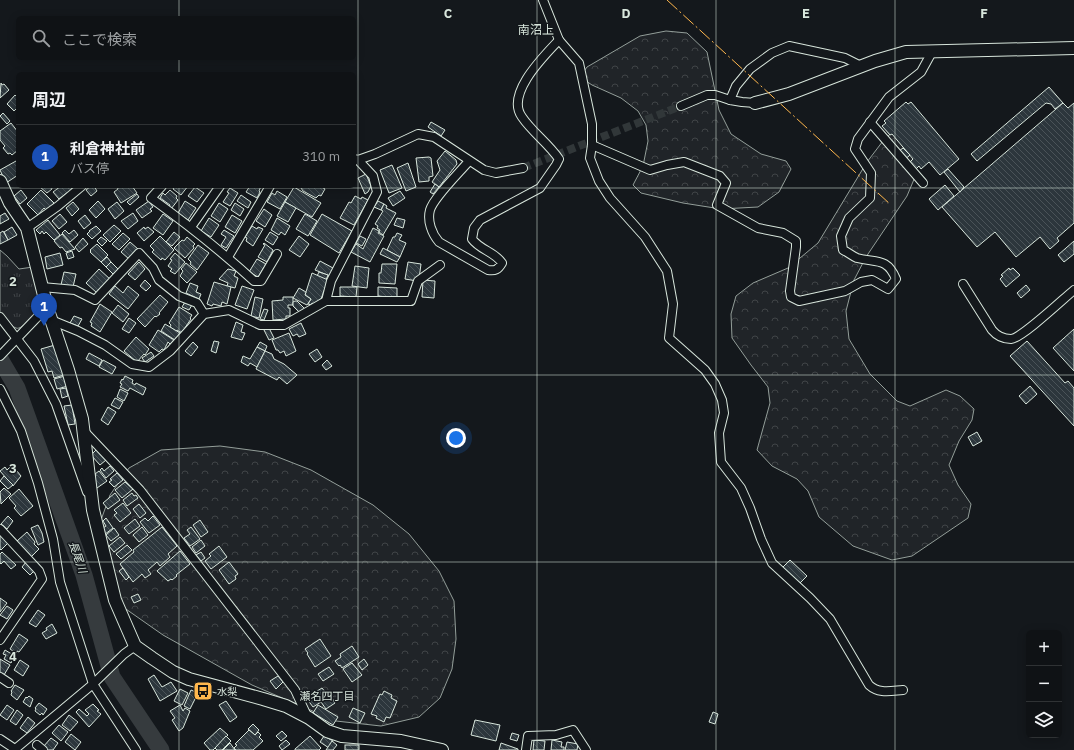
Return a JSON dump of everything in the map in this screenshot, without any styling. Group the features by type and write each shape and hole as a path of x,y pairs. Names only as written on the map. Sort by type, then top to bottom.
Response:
{"street":[{"path":"543,0 559,40 579,63 592,124 590,158 599,181 610,198 645,237 667,271 673,304 669,338 705,370 715,384 722,400 724,413 719,433 721,462 741,488 772,563 810,598 830,619 869,685 874,690 884,692 903,690"},
{"path":"469,160 439,195 430,210 430,224 433,235 439,242 488,270 495,271 499,269 502,263 499,258 476,244 472,239 474,228 480,220 540,188 556,165 558,159 553,150 522,118 517,110 517,98 538,62 559,40"},
{"path":"730,100 736,86 750,70 772,53 789,46 845,58 861,66"},
{"path":"681,106 707,95 715,95 730,100 755,103 789,94 861,66 906,52 1074,48"},
{"path":"592,144 650,170 684,162 720,176 726,183 717,206 758,228 782,233 796,241 790,291 791,297 799,301 845,291 861,282 872,280 888,289 896,279 892,270 883,263 856,257 843,250 841,236 849,218 870,198 871,173 854,149 858,139 889,97 921,72 932,52"},
{"path":"870,122 923,183"},
{"path":"356,159 375,154 418,134 434,138 484,170 496,173 523,168"},
{"path":"326,301 331,281 377,192 373,176 356,159"},
{"path":"0,181 10,203 27,228 46,307 68,370 82,419 93,510"},
{"path":"27,228 58,206 80,188"},
{"path":"160,188 151,198 191,227 228,257 254,281 261,281 277,254"},
{"path":"191,227 219,188"},
{"path":"228,257 269,188"},
{"path":"42,287 75,290 95,300 139,253 153,268 159,280 179,296 197,303 204,314"},
{"path":"51,320 78,331 105,345 132,364 149,367 170,351 204,314 229,310 260,324 284,324 326,301 411,301 418,281 440,265"},
{"path":"963,284 992,330 1003,338 1012,339 1022,334 1074,290"},
{"path":"0,356 46,307"},
{"path":"0,317 15,340 34,361 56,404 93,510 115,600 135,646 173,672 189,679 286,706 309,718 327,731 342,736 401,740 442,750"},
{"path":"0,389 21,431 38,483 53,538 60,582 96,681 136,750"},
{"path":"84,431 144,495 295,690 309,718"},
{"path":"0,529 40,571 42,579 0,640"},
{"path":"0,739 14,750 135,646"},
{"path":"0,677 9,683"},
{"path":"526,750 528,736 556,735 573,730 586,750"}],"green space":[{"path":"666,31 687,33 707,52 719,110 731,134 761,154 786,161 791,169 779,192 758,207 721,209 683,203 641,193 633,185 643,166 648,141 646,125 638,111 621,98 592,85 580,77 587,67 640,36"},
{"path":"899,129 912,131 915,177 907,196 866,257 854,280 846,311 849,339 870,374 897,401 910,406 946,390 960,396 974,409 972,420 959,441 949,465 958,485 971,504 968,518 912,556 892,560 853,546 819,517 808,491 797,479 772,466 757,450 770,403 768,387 732,338 731,314 736,296 753,283 788,268 818,243 867,162 886,137"},
{"path":"0,250 19,269 33,267 40,296 40,303 30,319 19,328 12,326 0,313"},
{"path":"220,446 265,452 311,470 373,505 409,534 439,571 454,601 456,639 452,669 440,698 419,717 381,726 336,721 252,685 163,635 123,607 112,569 101,520 110,495 129,468 161,450"}],"building":[{"path":"1,83 2,85 4,84 9,90 0,98"},
{"path":"1049,87 1063,103 1055,109 1051,104 1046,103 977,161 971,154"},
{"path":"15,95 16,96 16,109 14,111 7,104"},
{"path":"906,102 908,104 911,102 959,159 940,175 929,162 921,169 919,166 916,169 910,162 913,159 892,134 890,135 882,126 886,123 884,121"},
{"path":"1063,103 1068,108 1074,103 1074,223 1057,238 1059,241 1050,249 1040,237 1016,257 995,232 977,247 942,207"},
{"path":"3,113 10,121 7,124 0,116"},
{"path":"431,122 445,130 441,136 428,127"},
{"path":"11,123 16,129 16,152 12,155 10,153 8,154 3,148 5,146 0,140 0,131"},
{"path":"903,148 910,155 902,162 895,154"},
{"path":"445,151 456,160 457,164 439,187 432,182 440,170 437,161"},
{"path":"416,158 431,158 433,176 429,177 429,181 419,182"},
{"path":"16,161 16,176 6,183 0,170"},
{"path":"408,163 416,187 406,191 397,168"},
{"path":"392,165 402,188 389,193 380,170"},
{"path":"948,169 964,187 960,192 944,172"},
{"path":"366,174 371,186 365,194 358,178"},
{"path":"435,184 439,187 433,194 430,192"},
{"path":"945,185 954,196 938,210 929,199"},
{"path":"41,188 52,188 47,193"},
{"path":"58,188 72,189 59,199 53,192"},
{"path":"88,188 95,188 97,191 91,196 86,190"},
{"path":"133,188 137,193 121,203 114,192 118,189"},
{"path":"174,188 186,188 181,195"},
{"path":"194,188 204,193 197,202 188,196"},
{"path":"230,188 238,193 230,206 223,202 229,193 227,192"},
{"path":"249,188 260,188 257,198 246,192"},
{"path":"293,188 296,188 321,203 312,217 285,202"},
{"path":"301,188 325,189 321,196 319,195 316,198 303,191"},
{"path":"21,190 27,198 20,204 14,196"},
{"path":"41,190 54,203 47,211 44,208 38,215 27,204"},
{"path":"170,190 177,196 176,198 178,200 171,209 169,207 170,205 160,198 163,193 165,195"},
{"path":"277,191 287,197 280,209 267,202 272,193 275,195"},
{"path":"400,191 405,198 393,206 388,198"},
{"path":"137,194 139,197 130,205 127,202"},
{"path":"241,195 251,202 248,208 237,201"},
{"path":"355,196 368,200 354,225 340,218 349,202 351,203"},
{"path":"98,201 105,209 96,218 89,210"},
{"path":"149,201 153,207 150,209 152,211 142,218 136,210"},
{"path":"185,201 196,208 188,220 178,213"},
{"path":"378,201 384,204 381,210 374,207"},
{"path":"73,202 79,209 72,216 66,208"},
{"path":"117,202 124,211 115,219 108,209"},
{"path":"285,202 296,208 288,222 277,216"},
{"path":"219,203 228,209 220,222 211,216"},
{"path":"235,203 244,209 240,216 231,210"},
{"path":"384,204 387,206 386,208 396,213 383,235 379,232 380,230 377,228 378,226 375,224 383,211 381,210"},
{"path":"264,209 272,215 265,227 256,221"},
{"path":"5,213 9,219 0,224 0,216"},
{"path":"133,213 138,221 128,229 121,221"},
{"path":"60,214 67,222 59,229 52,221"},
{"path":"163,214 173,221 163,235 153,228"},
{"path":"305,214 317,221 308,236 296,229"},
{"path":"322,214 352,231 339,253 310,235"},
{"path":"85,215 91,223 84,229 78,221"},
{"path":"232,215 242,221 235,233 225,227"},
{"path":"209,218 219,225 211,237 201,231"},
{"path":"277,218 290,226 285,235 281,232 279,235 271,230"},
{"path":"397,218 405,220 403,228 394,225"},
{"path":"48,220 60,235 54,240 46,232 44,234 42,231 40,234 36,230"},
{"path":"114,225 121,231 110,242 103,235"},
{"path":"96,226 101,231 92,239 87,234"},
{"path":"252,226 257,229 258,227 263,229 253,246 246,241 247,238 245,237"},
{"path":"12,227 17,235 8,240 4,232"},
{"path":"144,227 145,229 148,227 154,232 144,241 137,233"},
{"path":"373,228 384,236 370,262 351,252 356,244 363,249"},
{"path":"65,230 69,234 74,230 78,235 70,242 62,233"},
{"path":"224,230 234,236 226,248 221,245 226,237 221,234"},
{"path":"3,231 8,240 0,244 0,233"},
{"path":"174,232 180,237 172,246 166,242"},
{"path":"270,232 278,237 273,245 265,240"},
{"path":"123,233 130,239 119,250 112,244"},
{"path":"397,233 402,235 399,240 406,243 400,257 387,250 393,237 395,237"},
{"path":"62,234 75,249 66,252 62,247 60,248 54,241"},
{"path":"160,236 174,250 165,260 162,258 161,260 152,252 154,250 150,246"},
{"path":"299,236 309,244 300,257 289,250"},
{"path":"360,236 366,239 362,246 356,243"},
{"path":"101,237 107,241 102,246 97,241"},
{"path":"187,237 195,244 193,246 194,248 185,258 174,248"},
{"path":"83,238 88,244 79,252 75,247"},
{"path":"1074,241 1074,254 1064,262 1058,255"},
{"path":"130,242 138,249 129,259 121,252"},
{"path":"264,243 273,250 267,262 258,257 265,245 263,244"},
{"path":"97,244 108,255 101,262 90,252 90,250"},
{"path":"198,245 209,253 197,270 190,264 191,262 188,259"},
{"path":"383,248 400,257 397,262 380,254"},
{"path":"72,251 74,257 68,259 66,253"},
{"path":"60,253 63,265 47,269 45,257"},
{"path":"175,253 185,262 175,274 170,271 172,269 168,266 172,260 170,259"},
{"path":"107,257 111,262 106,267 101,262"},
{"path":"257,259 266,264 258,277 249,272"},
{"path":"320,261 333,268 330,276 315,270"},
{"path":"111,262 118,269 113,274 106,267"},
{"path":"139,262 145,269 135,280 128,274"},
{"path":"408,262 421,264 419,279 417,281 405,279"},
{"path":"186,263 197,272 187,283 180,276 183,271 181,269"},
{"path":"382,264 397,264 395,284 379,283 379,273 381,273"},
{"path":"355,266 369,268 367,288 352,286"},
{"path":"1009,268 1010,270 1013,268 1020,275 1006,287 1000,279 1003,276 1001,275"},
{"path":"99,269 111,280 97,293 86,283"},
{"path":"228,269 236,271 234,276 238,278 235,288 227,286 228,283 219,279"},
{"path":"64,272 76,274 73,287 61,285"},
{"path":"319,272 328,275 326,280 317,276"},
{"path":"312,273 328,280 321,299 314,304 312,303 311,305 308,304 311,299 305,295"},
{"path":"145,280 151,286 146,291 140,286"},
{"path":"423,280 435,281 434,298 422,297"},
{"path":"214,282 231,287 227,304 222,302 221,306 213,304 212,306 207,304"},
{"path":"190,283 198,286 196,292 201,294 199,299 186,293"},
{"path":"1026,285 1030,290 1021,298 1017,293"},
{"path":"115,286 123,293 128,286 139,295 128,309 109,294"},
{"path":"242,286 254,290 247,309 235,305"},
{"path":"340,287 357,287 356,297 340,296"},
{"path":"378,287 397,288 397,298 378,296"},
{"path":"299,288 306,292 305,295 311,299 307,305 293,298"},
{"path":"160,295 168,302 159,313 160,314 156,317 155,316 145,327 137,319"},
{"path":"255,297 263,299 259,318 251,316"},
{"path":"283,297 293,297 293,305 288,305 288,308 290,308 290,316 286,316 286,319 273,320 272,301 283,300"},
{"path":"297,301 305,309 299,312 293,306 293,302"},
{"path":"185,302 192,305 189,310 182,307"},
{"path":"100,304 112,312 100,332 91,326 92,323 90,322"},
{"path":"118,305 129,314 123,322 112,313"},
{"path":"179,307 192,315 182,332 176,331 170,327 171,325 169,323"},
{"path":"264,309 268,310 264,320 260,319"},
{"path":"74,316 82,319 78,326 70,323"},
{"path":"129,318 136,323 129,333 122,329"},
{"path":"236,322 243,325 241,332 245,333 242,340 231,337"},
{"path":"301,323 306,334 299,337 297,334 293,336 289,329"},
{"path":"165,324 180,333 175,340 161,331"},
{"path":"269,328 274,338 269,340 264,330"},
{"path":"1074,329 1074,371 1053,348"},
{"path":"158,330 174,340 170,344 168,342 164,350 162,349 159,352 149,345"},
{"path":"289,333 296,351 286,356 284,351 280,353 276,350 272,340"},
{"path":"136,337 149,349 137,362 124,351"},
{"path":"214,341 219,342 216,353 211,351"},
{"path":"1027,341 1065,383 1068,381 1074,388 1074,426 1010,356"},
{"path":"193,342 198,347 191,356 185,351"},
{"path":"260,342 267,346 265,351 257,347"},
{"path":"55,345 64,375 54,378 52,371 48,372 41,349"},
{"path":"257,347 265,351 257,367 250,363 248,366 241,362 243,356 250,359"},
{"path":"317,349 322,357 315,362 309,354"},
{"path":"265,351 272,354 274,359 284,364 297,375 287,384 279,377 277,380 256,369"},
{"path":"151,352 154,356 145,362 142,358"},
{"path":"89,353 102,360 99,366 86,359"},
{"path":"103,360 116,367 112,374 99,367"},
{"path":"327,360 332,366 326,370 322,365"},
{"path":"65,376 68,386 57,389 54,379"},
{"path":"125,376 133,380 132,383 135,385 136,383 146,388 143,395 130,388 128,391 120,387 122,384 120,383"},
{"path":"1030,386 1037,394 1026,404 1019,396"},
{"path":"66,388 68,396 62,398 60,389"},
{"path":"120,389 128,393 124,401 117,397"},
{"path":"115,398 123,402 119,409 111,405"},
{"path":"72,405 75,424 68,425 64,406"},
{"path":"108,407 116,412 108,425 101,420"},
{"path":"977,432 982,441 973,446 968,437"},
{"path":"97,449 106,460 100,465 91,455"},
{"path":"12,465 21,476 13,486 0,471 5,467 7,470"},
{"path":"110,466 114,471 106,478 100,470 102,468 104,471"},
{"path":"99,471 107,481 97,488 94,481 96,480 94,478 96,476 95,474"},
{"path":"117,473 123,480 114,487 109,482 112,480 110,479"},
{"path":"4,476 13,485 8,489 0,481"},
{"path":"125,482 133,489 122,498 115,490"},
{"path":"4,488 11,494 1,504 0,492"},
{"path":"19,489 33,506 21,516 14,508 16,506 9,498"},
{"path":"115,493 120,500 108,509 103,503"},
{"path":"132,493 138,498 127,506 123,500"},
{"path":"123,503 131,513 120,522 114,515 117,513 114,510"},
{"path":"139,504 146,513 140,518 133,509"},
{"path":"8,516 13,521 7,529 1,524"},
{"path":"153,516 160,525 149,533 140,522 145,518 148,521"},
{"path":"106,518 113,528 104,535 105,530 103,528 106,526 103,521"},
{"path":"135,519 140,526 129,534 124,528"},
{"path":"200,520 208,532 201,537 193,525"},
{"path":"38,525 44,542 38,545 31,528"},
{"path":"142,527 148,535 139,542 133,535"},
{"path":"162,527 177,546 168,554 170,557 160,566 157,562 148,570 151,574 145,578 142,574 133,582 120,564 134,552 133,550"},
{"path":"191,527 200,539 190,546 184,538 190,534 187,530"},
{"path":"114,528 119,535 111,541 106,535"},
{"path":"27,532 35,542 34,544 39,549 31,557 17,541"},
{"path":"0,535 9,542 1,550 0,549"},
{"path":"120,537 125,543 114,552 109,546"},
{"path":"201,540 205,546 196,553 192,547"},
{"path":"127,545 132,550 121,559 116,554"},
{"path":"219,546 227,557 211,569 205,561 211,556 209,554"},
{"path":"180,551 190,564 172,580 171,579 168,581 157,571"},
{"path":"2,552 16,565 11,569 4,561 1,564 0,563 0,554"},
{"path":"201,552 205,558 201,561 196,555"},
{"path":"790,560 807,576 799,584 782,568"},
{"path":"26,562 34,571 30,575 22,567"},
{"path":"229,562 238,574 235,576 236,579 229,584 219,570"},
{"path":"123,568 129,577 126,580 119,571"},
{"path":"138,594 141,600 134,603 131,597"},
{"path":"0,598 7,603 0,612"},
{"path":"7,606 13,610 7,619 0,615"},
{"path":"38,610 45,615 36,627 29,623"},
{"path":"52,624 57,633 46,639 42,633"},
{"path":"19,634 28,640 19,652 17,651 16,653 10,649"},
{"path":"320,639 331,656 315,667 305,649"},
{"path":"352,646 359,657 342,668 335,661 341,657 340,654"},
{"path":"5,650 15,656 11,663 4,659 6,655 3,654"},
{"path":"0,659 10,665 4,675 0,672"},
{"path":"364,659 368,665 362,670 358,664"},
{"path":"20,660 29,666 23,676 14,670"},
{"path":"352,663 362,675 352,682 343,669"},
{"path":"329,667 334,674 323,681 318,674"},
{"path":"154,675 162,687 171,682 177,691 160,701 148,679"},
{"path":"278,676 283,682 276,689 270,681"},
{"path":"15,685 24,690 17,700 11,695 11,691"},
{"path":"322,688 329,697 331,696 335,703 326,709 321,702 313,707 307,699 310,698 309,696"},
{"path":"180,689 188,693 182,705 174,701"},
{"path":"191,690 198,693 190,709 184,706"},
{"path":"384,691 392,695 391,698 397,701 390,718 386,717 384,722 376,718 377,716 371,714 380,694 382,695"},
{"path":"29,696 33,699 30,707 23,702 26,697 27,698"},
{"path":"226,701 237,717 230,722 219,705"},
{"path":"39,703 47,709 43,715 42,713 40,715 35,711 35,708"},
{"path":"93,704 99,710 97,711 101,714 89,727 76,712 79,709 87,716 89,714 85,710"},
{"path":"7,705 14,710 7,720 0,715"},
{"path":"180,705 183,711 185,708 190,711 183,728 179,731 172,720 175,718 170,711"},
{"path":"318,705 338,717 333,725 313,713"},
{"path":"353,708 365,713 360,723 349,717"},
{"path":"17,710 23,715 16,725 10,721"},
{"path":"713,712 718,714 715,724 709,722"},
{"path":"69,715 78,722 70,731 62,725"},
{"path":"28,717 35,723 27,733 20,728"},
{"path":"475,720 500,725 496,741 471,735"},
{"path":"253,724 259,730 255,735 248,729"},
{"path":"59,725 68,732 61,741 52,733"},
{"path":"220,728 228,735 213,750 210,750 204,743"},
{"path":"249,730 255,735 258,732 261,735 259,737 263,741 253,750 236,750 234,748 237,745 235,744"},
{"path":"282,731 287,736 281,741 276,736"},
{"path":"512,733 519,735 517,741 510,739"},
{"path":"71,734 81,742 75,750 65,742"},
{"path":"226,736 231,741 222,750 217,750 215,748"},
{"path":"310,736 321,748 319,750 295,750 295,749"},
{"path":"324,736 333,741 329,748 320,742"},
{"path":"51,738 58,743 53,750 47,750 43,747"},
{"path":"286,740 290,744 282,750 279,746"},
{"path":"534,740 545,741 544,750 533,750"},
{"path":"552,740 562,742 561,747 564,747 564,750 551,750"},
{"path":"332,741 337,745 333,750 326,750"},
{"path":"567,742 578,744 577,750 565,750"},
{"path":"230,743 235,750 223,750"},
{"path":"501,743 518,749 518,750 499,750"},
{"path":"345,745 359,745 359,750 345,750"}],"waterway":[{"name":"長尾川","path":"0,359 17,388 84,575 112,677 161,750"}],"tunnel":[{"path":"523,168 681,106"}],"power":[{"path":"667,0 890,204"}],"place":[{"name":"利倉神社前","path":"44,326"},
{"name":"水梨","path":"203,691"}],"district":[{"name":"南沼上","path":"536,29"},
{"name":"瀬名四丁目","path":"327,696"}]}
